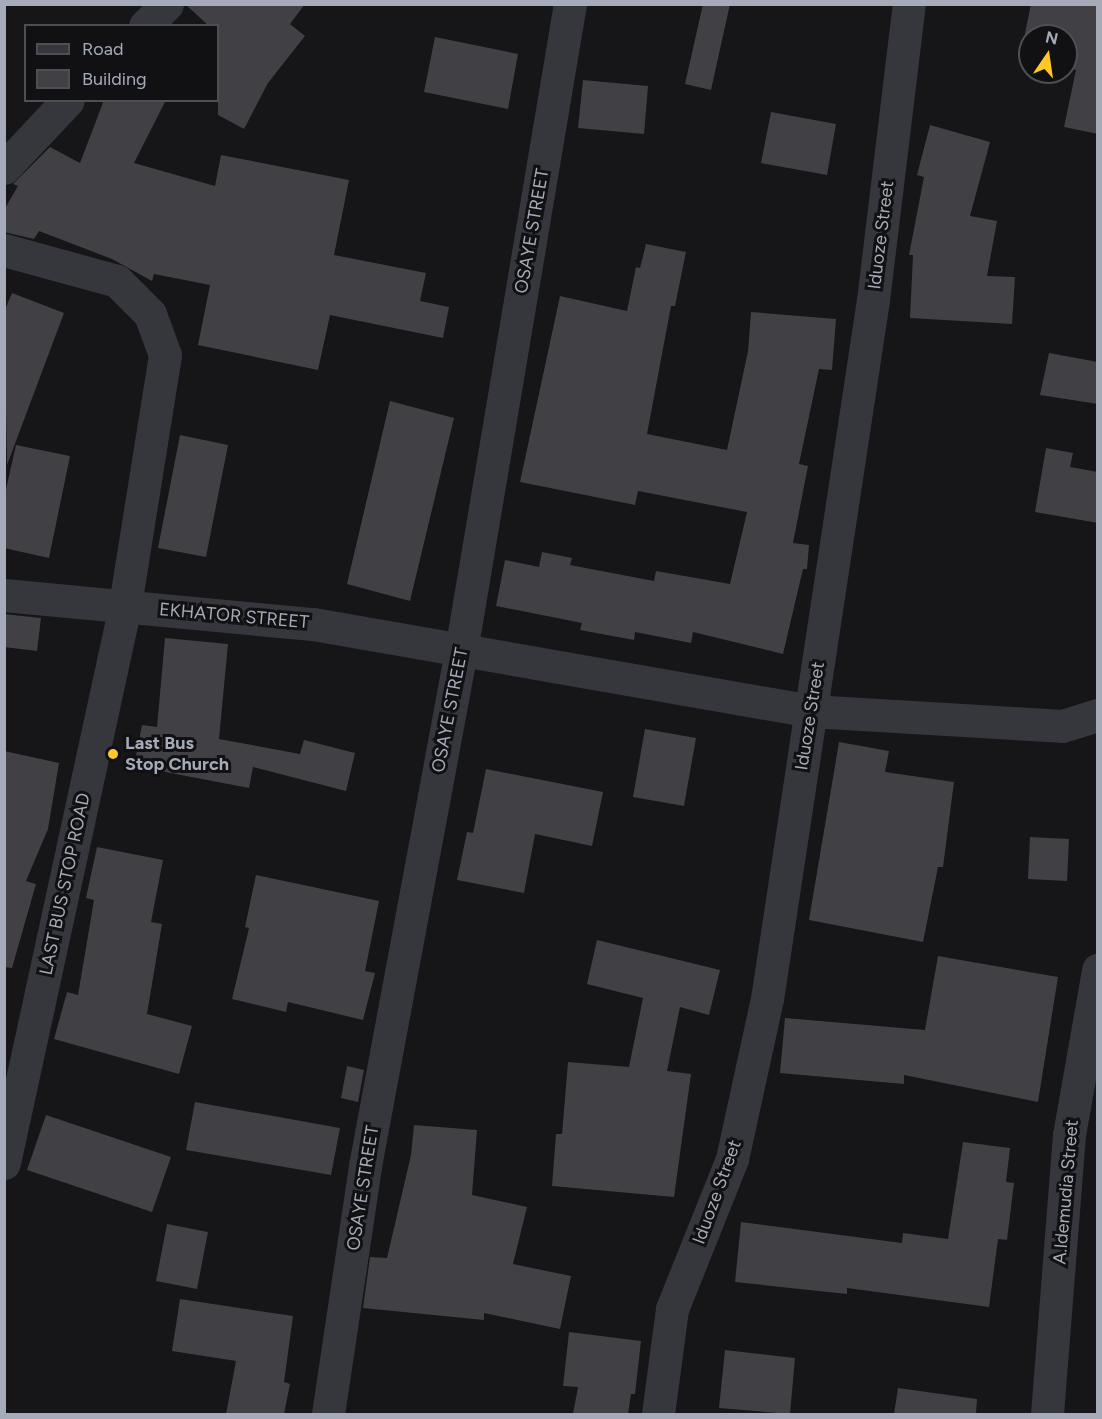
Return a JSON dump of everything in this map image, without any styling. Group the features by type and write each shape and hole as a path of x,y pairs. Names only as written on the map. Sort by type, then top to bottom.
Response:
{"street":[{"path":"147,24 167,4"},
{"name":"OSAYE STREET","path":"328,1414 365,1166 461,651 570,4"},
{"name":"Iduoze Street","path":"658,1414 672,1309 732,1159 767,999 873,300 909,4"},
{"path":"4,168 66,102"},
{"name":"LAST BUS STOP ROAD","path":"4,249 117,281 150,314 165,356 125,606 4,1162"},
{"name":"EKHATOR STREET","path":"4,595 313,624 811,711 1062,726 1098,716"},
{"name":"A.Idemudia Street","path":"1047,1414 1069,1135 1098,970"}],"building":[{"path":"185,4 305,4 290,24 305,36 268,83 244,129 218,115 219,24 207,24"},
{"path":"703,4 730,4 711,90 685,84"},
{"path":"1031,4 1098,4 1098,134 1064,127 1073,84 1078,84 1078,24 1027,24"},
{"path":"435,37 518,54 508,109 424,92"},
{"path":"583,80 648,86 644,134 578,128"},
{"path":"103,102 165,102 134,163 215,186 221,155 349,180 334,255 426,273 420,301 449,307 443,338 330,315 318,370 198,345 210,285 154,274 152,281 112,259 39,231 34,239 4,232 4,210 18,186 13,184 50,147 80,163"},
{"path":"771,112 836,124 827,175 761,163"},
{"path":"930,125 990,142 970,216 997,221 987,276 1015,277 1012,324 910,318 913,255 909,255 924,177 917,175"},
{"path":"646,244 686,252 675,306 671,306 647,434 727,450 748,351 751,312 836,319 832,370 819,369 799,464 808,466 793,543 809,545 807,569 803,569 783,654 693,632 691,643 635,632 634,640 580,630 582,623 496,606 505,560 539,567 542,552 572,558 570,565 654,581 656,571 730,584 747,512 638,491 635,505 520,482 560,296 627,311 636,267 640,268"},
{"path":"12,293 64,313 7,465 4,312"},
{"path":"1049,353 1098,362 1098,404 1040,395"},
{"path":"390,401 454,418 410,601 347,584"},
{"path":"180,435 228,445 206,557 158,548"},
{"path":"16,445 70,456 49,558 4,548 4,498"},
{"path":"1046,448 1073,453 1070,467 1098,472 1098,523 1035,512"},
{"path":"4,614 41,618 37,651 4,647"},
{"path":"165,638 228,644 219,739 300,754 304,740 355,753 346,791 253,767 249,788 134,766 142,725 157,727"},
{"path":"645,729 696,738 684,806 633,797"},
{"path":"839,742 889,751 885,772 954,782 943,867 938,867 923,942 809,920"},
{"path":"4,751 59,763 48,829 26,881 36,884 12,968 4,967"},
{"path":"486,769 603,792 592,846 535,834 524,893 457,880 467,832 473,833"},
{"path":"1030,837 1069,839 1067,881 1028,879"},
{"path":"97,847 163,860 151,922 162,924 147,1014 192,1026 179,1074 54,1039 67,992 78,995 94,900 86,898"},
{"path":"256,875 379,901 365,971 375,973 363,1020 288,1002 286,1012 232,999 249,928 245,927"},
{"path":"597,940 720,970 709,1015 680,1007 667,1071 691,1074 674,1197 552,1186 556,1134 562,1134 568,1062 629,1067 643,998 587,984"},
{"path":"938,956 1058,977 1038,1102 904,1075 904,1084 780,1073 785,1018 925,1030"},
{"path":"347,1066 364,1070 358,1102 341,1098"},
{"path":"195,1102 340,1128 331,1175 186,1150"},
{"path":"46,1115 171,1157 152,1212 27,1170"},
{"path":"414,1125 477,1130 472,1195 527,1207 513,1264 571,1276 560,1329 484,1313 484,1320 363,1308 370,1257 387,1258 411,1155"},
{"path":"963,1142 1010,1148 1006,1182 1014,1183 1007,1240 998,1239 989,1307 847,1288 847,1294 735,1282 741,1222 902,1243 903,1233 948,1239"},
{"path":"167,1224 208,1232 197,1289 156,1281"},
{"path":"180,1299 293,1316 284,1382 290,1384 284,1414 226,1414 236,1361 172,1351"},
{"path":"569,1332 641,1341 635,1394 631,1394 628,1414 573,1414 578,1387 563,1386"},
{"path":"725,1350 795,1358 790,1414 719,1408"},
{"path":"898,1388 977,1399 976,1414 894,1414"}],"place":[{"name":"Last Bus Stop Church","path":"113,754"}]}
